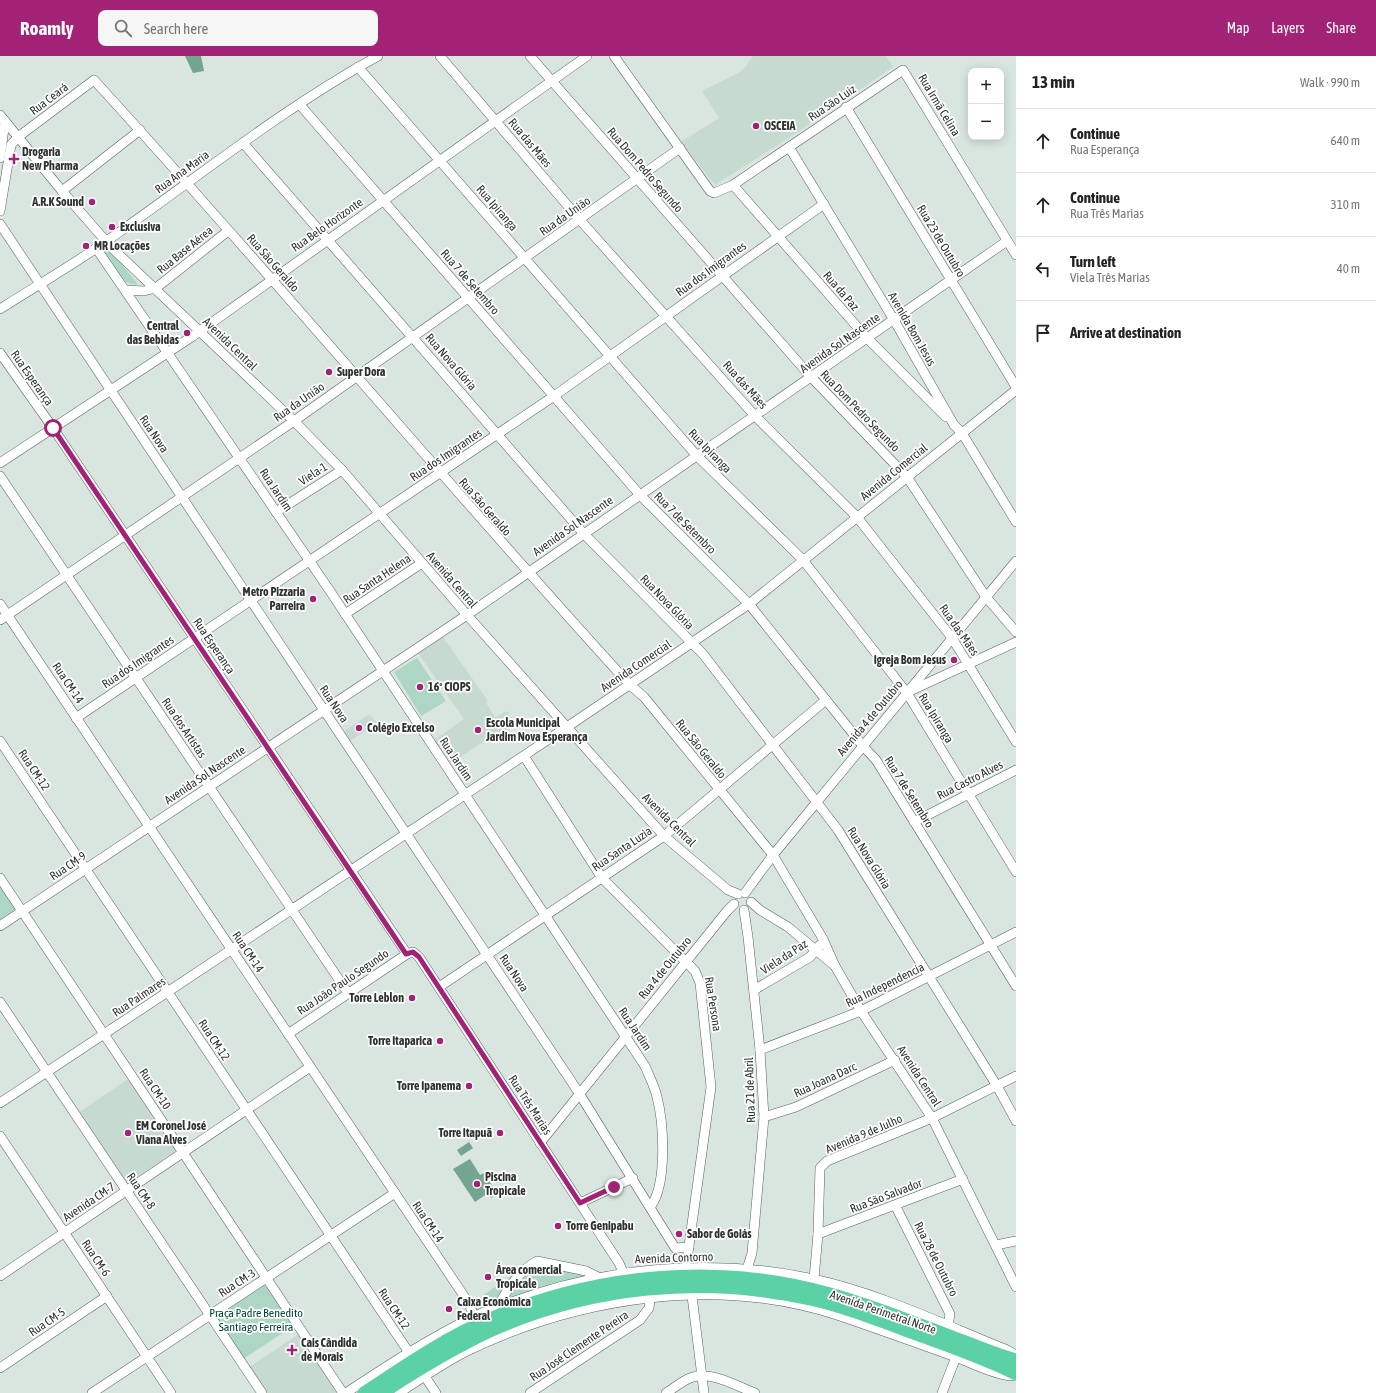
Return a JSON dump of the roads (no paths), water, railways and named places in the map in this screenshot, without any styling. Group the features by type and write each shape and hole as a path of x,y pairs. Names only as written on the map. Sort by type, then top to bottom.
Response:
{"highway":[{"name":"Avenida Perimetral Norte","path":"364,1393 417,1364 489,1320 559,1295 591,1287 685,1276 752,1279 827,1293 865,1304 1016,1360"},
{"name":"Avenida Perimetral Norte","path":"382,1393 417,1364 485,1334 538,1313 605,1295 641,1289 678,1286 740,1288 783,1293 840,1307 964,1352 1016,1375"},
{"path":"714,1295 740,1288 758,1298"},
{"path":"538,1313 560,1315"},
{"path":"497,1338 521,1320"}],"street":[{"name":"Rua Ana Maria","path":"0,308 96,248 243,143 358,67 378,56"},
{"name":"Rua das Mães","path":"440,56 580,220 756,416 857,517 952,638 1016,742"},
{"name":"Rua Dom Pedro Segundo","path":"530,56 811,377 907,477 986,598 1016,632"},
{"name":"Rua Belo Horizonte","path":"0,464 199,331 587,56"},
{"path":"614,56 680,148"},
{"name":"Rua Ipiranga","path":"358,67 696,456 803,560 907,693 1016,872"},
{"name":"Rua São Luiz","path":"680,148 710,191 714,193 732,185 903,70"},
{"name":"Rua Irmã Celina","path":"903,70 1016,255"},
{"name":"Rua São Geraldo","path":"94,80 187,183 527,573 630,685 644,697 773,855 823,940 835,966"},
{"name":"Rua Ceará","path":"18,136 94,80"},
{"name":"Rua 7 de Setembro","path":"300,105 640,495 749,604 863,746 876,760 1016,986"},
{"name":"Rua 23 de Outubro","path":"846,107 1016,389"},
{"path":"0,158 2,118"},
{"name":"Avenida Central","path":"2,118 62,191 106,241 294,420 342,470 467,615 664,836 738,898 736,908 748,907 760,910 788,927 835,966 861,1011 895,1060 932,1118 1016,1287"},
{"path":"62,191 140,130"},
{"path":"0,211 11,145 18,136"},
{"name":"Rua Nova Glória","path":"243,143 584,534 703,654 838,830 998,1086 1016,1121"},
{"name":"Avenida Bom Jesus","path":"790,147 894,320 933,399 962,433 1016,522"},
{"name":"Rua da União","path":"4,617 356,377 680,148"},
{"name":"Rua da Paz","path":"732,185 867,338 933,399"},
{"name":"Rua dos Imigrantes","path":"76,718 310,562 554,396 824,204"},
{"name":"Rua Nova","path":"0,224 579,1094 651,1206 675,1248 689,1247"},
{"name":"Rua Base Aérea","path":"156,288 228,230"},
{"name":"Avenida Sol Nascente","path":"149,827 467,615 1008,241"},
{"name":"Rua Jardim","path":"96,248 345,614 645,1066 657,1097 663,1130 662,1163 656,1198 651,1206"},
{"path":"126,290 144,291 156,288"},
{"name":"Rua Esperança","path":"0,354 53,428 351,871 410,953"},
{"name":"Avenida Comercial","path":"292,910 567,728 749,604 1016,389"},
{"name":"Viela-1","path":"276,512 342,470"},
{"name":"Rua dos Artistas","path":"0,476 348,993"},
{"name":"Avenida 4 de Outubro","path":"738,898 1016,561"},
{"name":"Rua Santa Helena","path":"345,614 422,563"},
{"name":"Rua CM-14","path":"0,604 4,617 76,718 232,950 468,1302 474,1316"},
{"path":"907,693 1016,642"},
{"name":"Rua Santa Luzia","path":"439,987 664,836 826,700"},
{"name":"Rua CM-12","path":"0,740 436,1393"},
{"name":"Rua Persona","path":"524,756 602,878 686,961 695,971 700,983 711,1087 686,1267"},
{"name":"Rua Castro Alves","path":"914,822 1016,770"},
{"name":"Rua CM-9","path":"0,926 149,827"},
{"name":"Rua CM-10","path":"0,878 266,1278 345,1393"},
{"path":"738,898 750,896 748,907"},
{"name":"Rua 4 de Outubro","path":"540,1143 738,898"},
{"name":"Rua 21 de Abril","path":"748,907 764,1118 752,1253 748,1269"},
{"name":"Rua Palmares","path":"0,1103 292,910"},
{"name":"Rua Independencia","path":"760,1050 790,1040 861,1011 1016,932"},
{"name":"Viela da Paz","path":"754,990 810,957 818,951 823,940"},
{"name":"Rua Três Marias","path":"410,953 419,957 619,1263 623,1272"},
{"name":"Rua João Paulo Segundo","path":"288,1034 410,953"},
{"name":"Rua CM-8","path":"0,1002 262,1393"},
{"name":"Rua Joana Darc","path":"764,1118 796,1108 895,1060"},
{"name":"Avenida CM-7","path":"1,1272 65,1232 310,1067"},
{"name":"Avenida 9 de Julho","path":"814,1279 818,1234 820,1168 827,1161 932,1118 1016,1076"},
{"name":"Rua CM-6","path":"0,1136 171,1393"},
{"path":"580,1203 633,1178"},
{"name":"Rua São Salvador","path":"818,1234 963,1179"},
{"name":"Rua CM-3","path":"92,1393 395,1193"},
{"name":"Rua 28 de Outubro","path":"895,1205 950,1314 948,1326"},
{"path":"996,1245 1016,1242"},
{"path":"498,1307 512,1284 528,1266 537,1261 586,1271 598,1277"},
{"name":"Avenida Contorno","path":"399,1393 417,1364 474,1316 542,1291 598,1277 623,1272 686,1267 748,1269 814,1279 855,1291 948,1326 1005,1349 1016,1355"},
{"name":"Avenida Contorno","path":"345,1393 417,1364 464,1353 497,1338 560,1315 605,1304 650,1299 714,1295 758,1298 828,1312 1006,1376 1016,1375"},
{"name":"Rua CM-5","path":"0,1368 107,1296"},
{"path":"692,1296 704,1393"},
{"name":"Rua José Clemente Pereira","path":"530,1393 640,1320 649,1308 650,1299"},
{"path":"942,1393 956,1357"},
{"path":"666,1393 689,1378 702,1376 714,1378 755,1393"}],"place":[{"name":"OSCEIA","path":"756,126"},
{"name":"Drogaria New Pharma","path":"14,159"},
{"name":"A.R.K Sound","path":"92,202"},
{"name":"Exclusiva","path":"112,227"},
{"name":"MR Locações","path":"86,246"},
{"name":"Central das Bebidas","path":"187,333"},
{"name":"Super Dora","path":"329,372"},
{"name":"Metro Pizzaria Parreira","path":"313,599"},
{"name":"Igreja Bom Jesus","path":"954,660"},
{"name":"16º CIOPS","path":"420,687"},
{"name":"Colégio Excelso","path":"359,728"},
{"name":"Escola Municipal Jardim Nova Esperança","path":"478,730"},
{"name":"Torre Leblon","path":"412,998"},
{"name":"Torre Itaparica","path":"440,1041"},
{"name":"Torre Ipanema","path":"469,1086"},
{"name":"EM Coronel José Viana Alves","path":"128,1133"},
{"name":"Torre Itapuã","path":"500,1133"},
{"name":"Piscina Tropicale","path":"477,1184"},
{"name":"Torre Genipabu","path":"558,1226"},
{"name":"Sabor de Goiás","path":"679,1234"},
{"name":"Área comercial Tropicale","path":"488,1277"},
{"name":"Caixa Econômica Federal","path":"449,1309"},
{"name":"Cais Cândida de Morais","path":"292,1350"}],"park label":[{"name":"Praça Padre Benedito Santiago Ferreira","path":"256,1320"}]}
